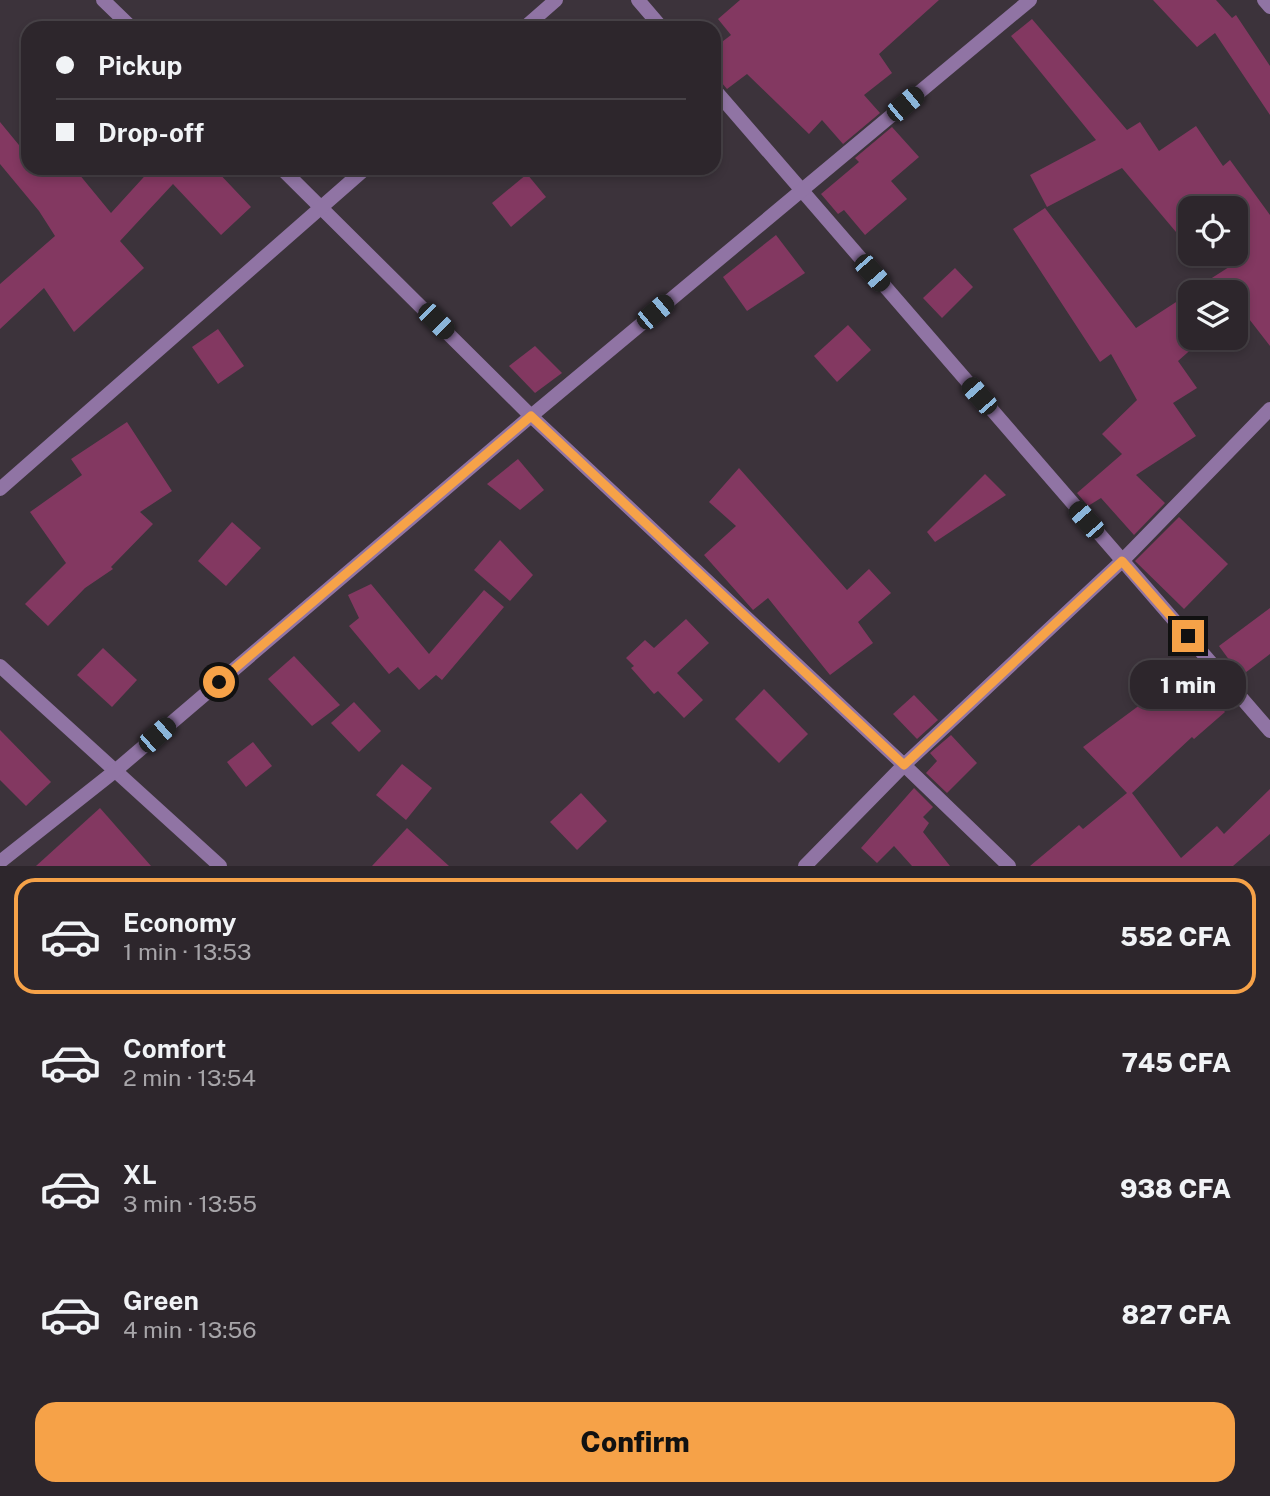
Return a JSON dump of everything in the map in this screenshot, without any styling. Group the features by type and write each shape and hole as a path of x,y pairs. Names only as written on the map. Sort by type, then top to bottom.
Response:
{"street":[{"path":"103,0 125,21"},
{"path":"532,21 556,0"},
{"path":"638,0 656,21"},
{"path":"0,862 115,771 531,416 1030,0"},
{"path":"1264,0 1270,7"},
{"path":"721,97 1270,731"},
{"path":"288,175 531,416 1009,866"},
{"path":"0,489 358,175"},
{"path":"805,866 904,765 1122,561 1270,409"},
{"path":"0,666 220,866"}],"building":[{"path":"740,0 939,0 879,54 892,73 864,95 880,113 843,144 822,120 809,134 747,74 727,89 721,82 721,43 731,35 718,19"},
{"path":"1153,0 1216,0 1232,18 1236,15 1270,66 1270,115 1215,33 1197,47"},
{"path":"1032,19 1127,130 1140,122 1159,151 1196,126 1223,166 1230,160 1270,215 1270,346 1248,318 1248,280 1209,280 1228,266 1248,266 1248,196 1178,196 1176,232 1122,168 1047,207 1030,175 1096,140 1011,36"},
{"path":"0,122 21,148 21,175 80,175 111,213 146,175 221,175 251,207 221,235 173,184 120,241 144,268 74,332 44,288 0,329 0,284 55,236 39,211 0,164"},
{"path":"892,127 919,157 891,181 907,199 865,235 844,210 838,214 821,194 859,162 855,158"},
{"path":"526,175 546,197 511,227 492,203"},
{"path":"1045,208 1136,328 1178,301 1178,350 1190,350 1178,361 1197,388 1173,403 1196,436 1136,475 1165,503 1134,535 1101,498 1088,506 1077,493 1122,454 1102,434 1137,400 1111,354 1100,362 1013,229"},
{"path":"776,235 805,273 747,311 723,277"},
{"path":"955,268 973,287 942,318 923,298"},
{"path":"848,325 871,350 837,382 814,356"},
{"path":"218,329 244,366 218,384 192,347"},
{"path":"535,346 562,373 535,393 509,366"},
{"path":"127,422 172,491 140,512 153,524 111,567 113,569 85,588 48,626 25,604 66,563 30,512 82,475 71,459"},
{"path":"518,459 544,490 520,510 487,484"},
{"path":"739,468 847,590 869,569 891,593 858,622 873,643 830,675 768,598 753,610 704,555 736,526 709,502"},
{"path":"985,474 1006,495 935,542 927,532"},
{"path":"1179,517 1228,564 1184,609 1135,561"},
{"path":"232,522 261,548 226,586 198,561"},
{"path":"500,540 533,575 510,601 474,570"},
{"path":"371,584 429,654 484,590 504,607 442,680 436,675 419,690 398,667 389,674 349,626 359,618 348,595"},
{"path":"1270,608 1270,654 1241,676 1219,646"},
{"path":"686,619 709,643 677,673 703,700 684,718 658,691 654,694 631,668 634,666 626,658 645,640 654,648"},
{"path":"103,648 137,680 112,707 77,675"},
{"path":"294,656 340,705 312,726 268,679"},
{"path":"1175,679 1187,694 1200,683 1225,712 1194,739 1192,737 1132,793 1181,858 1217,826 1224,834 1270,789 1270,834 1233,866 1030,866 1079,825 1083,829 1127,793 1083,747"},
{"path":"764,689 808,734 779,763 735,719"},
{"path":"914,695 938,720 917,739 893,714"},
{"path":"354,702 381,731 359,752 331,723"},
{"path":"0,730 51,782 26,806 0,780"},
{"path":"951,735 977,763 947,793 926,773 937,761 930,753"},
{"path":"253,742 272,766 246,787 227,762"},
{"path":"402,764 432,788 406,820 376,795"},
{"path":"914,788 933,807 923,817 929,823 923,832 950,866 912,866 894,846 877,863 861,848"},
{"path":"581,793 607,821 577,850 550,822"},
{"path":"100,808 151,866 36,866"},
{"path":"407,828 449,866 372,866"}],"route":[{"path":"219,682 531,416 904,765 1122,561 1188,636"}]}
